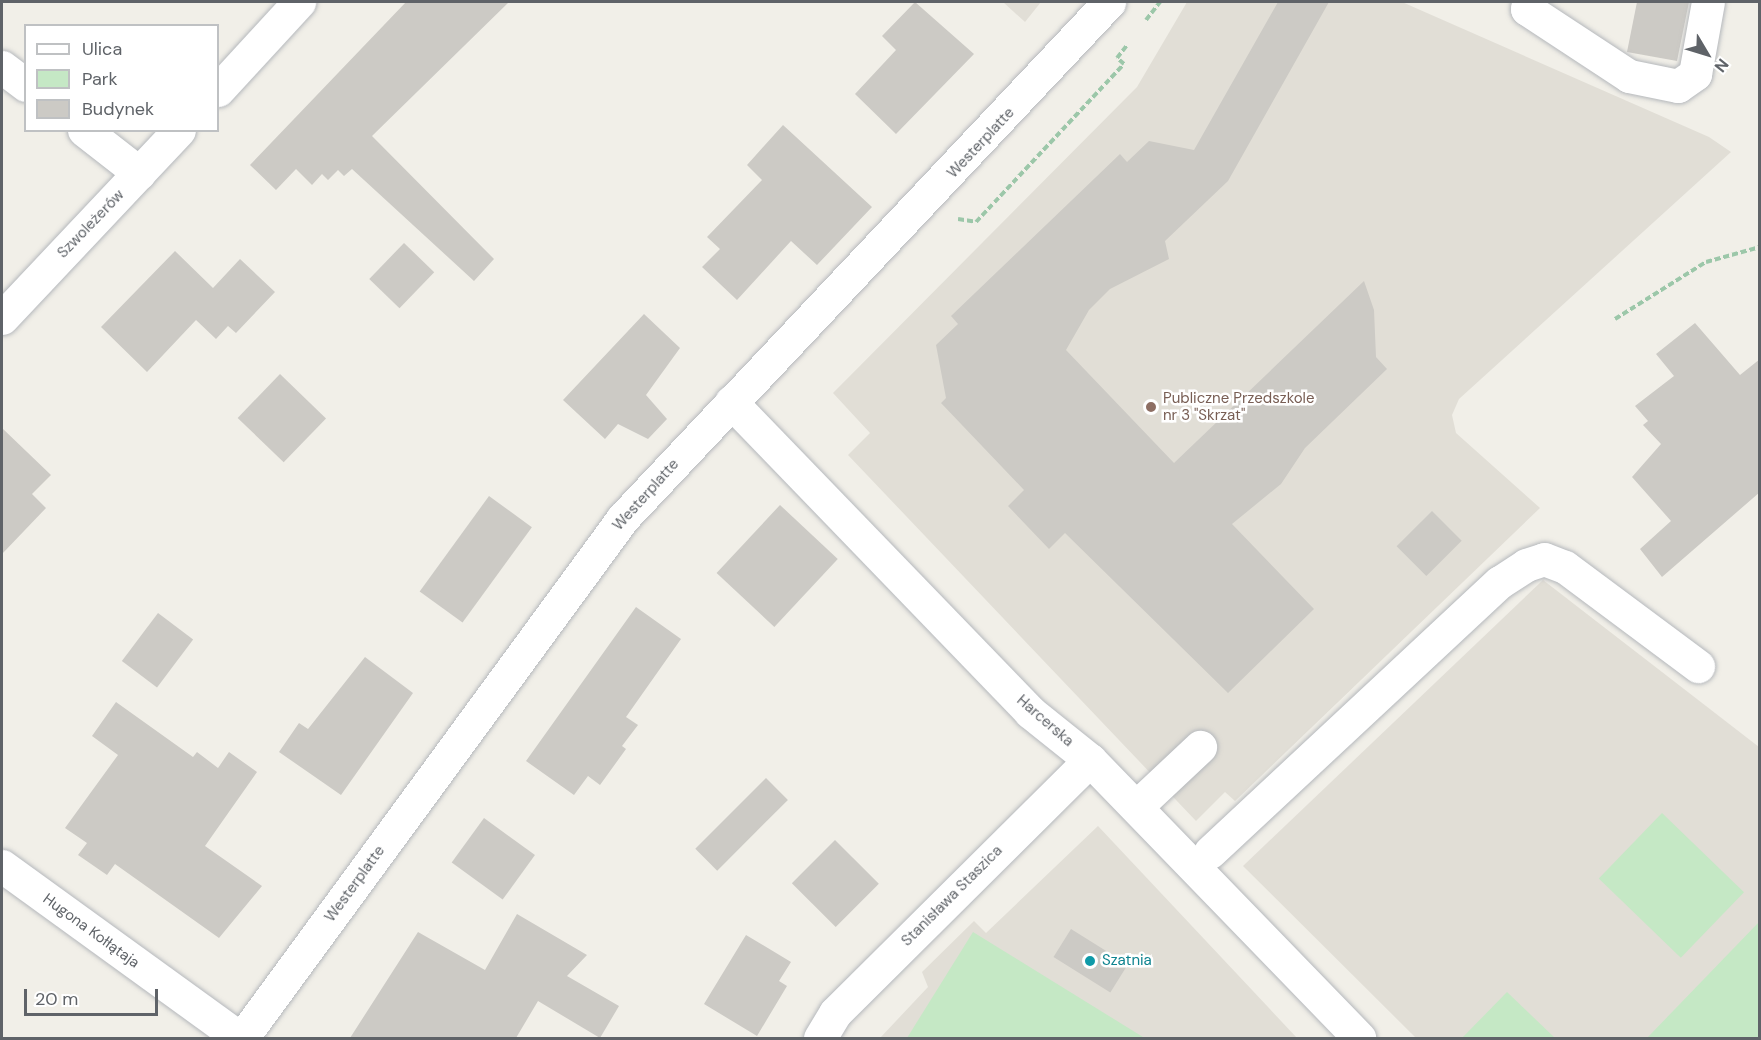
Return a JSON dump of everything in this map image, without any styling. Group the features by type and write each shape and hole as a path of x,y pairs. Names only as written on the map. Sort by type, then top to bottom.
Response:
{"street":[{"path":"219,89 300,2"},
{"name":"Westerplatte","path":"241,1038 617,527 731,402 1108,2"},
{"path":"1528,2 1527,9 1629,76 1678,86 1695,74 1708,2"},
{"path":"2,67 24,84"},
{"path":"87,132 140,173"},
{"name":"Szwoleżerów","path":"2,318 177,132"},
{"name":"Harcerska","path":"731,402 1030,712 1090,760 1359,1038"},
{"path":"1210,852 1500,582 1526,565 1544,559 1565,567 1698,666"},
{"path":"1137,807 1200,747"},
{"name":"Stanisława Staszica","path":"820,1038 835,1012 1090,760"},
{"name":"Hugona Kołłątaja","path":"2,866 241,1038"}],"path":[{"path":"1615,319 1706,262 1760,247"}],"shaded area":[{"path":"1003,2 1041,2 1025,22"},
{"name":"Publiczne Przedszkole nr 3 \"Skrzat\"","path":"1187,2 1402,2 1709,137 1731,152 1459,399 1452,415 1456,433 1540,508 1235,801 1225,792 1196,821 848,455 870,433 833,393 1137,87"},
{"path":"1543,580 1759,747 1759,1038 1416,1038 1243,866"},
{"path":"1098,826 1297,1038 880,1038 928,987 922,972 974,921 986,933"}],"green space":[{"path":"1662,813 1744,892 1681,958 1599,878"},
{"path":"1759,922 1759,1038 1647,1038"},
{"path":"973,932 1143,1037 907,1038"},
{"path":"1507,992 1555,1038 1462,1038"}],"building":[{"path":"406,2 509,2 372,136 494,259 474,281 352,169 344,176 338,170 328,180 322,174 312,185 296,169 276,190 250,165"},
{"path":"915,2 974,54 896,134 855,94 896,50 882,36"},
{"path":"1278,2 1329,2 1228,181 1165,241 1169,259 1110,289 1089,310 1066,350 1174,463 1364,281 1374,310 1376,357 1387,369 1305,448 1281,484 1232,524 1314,609 1228,693 1065,533 1049,549 1008,506 1024,490 941,403 946,398 936,345 958,324 951,316 1120,154 1127,162 1149,141 1194,150"},
{"path":"1637,2 1689,2 1677,61 1627,52"},
{"path":"783,125 872,207 817,265 791,241 737,300 702,267 720,249 707,237 762,180 747,165"},
{"path":"404,243 434,272 399,308 369,279"},
{"path":"175,251 213,288 240,259 275,292 236,333 228,326 216,339 196,320 147,372 101,327"},
{"path":"644,314 680,348 646,395 667,419 648,439 618,424 605,439 563,400"},
{"path":"1695,323 1740,375 1760,359 1760,492 1662,577 1640,549 1671,521 1632,477 1661,444 1643,425 1648,421 1635,406 1674,376 1656,354"},
{"path":"280,374 326,418 284,462 238,418"},
{"path":"2,428 51,475 32,494 46,508 2,554"},
{"path":"489,496 532,527 463,623 420,591"},
{"path":"780,505 838,559 774,627 717,573"},
{"path":"1432,511 1462,541 1426,576 1397,546"},
{"path":"636,607 681,639 626,717 638,725 622,746 626,749 600,785 588,776 574,795 526,761"},
{"path":"158,613 193,639 157,687 122,661"},
{"path":"365,657 413,693 341,795 279,752 299,723 308,729"},
{"path":"116,702 193,757 197,752 218,768 229,752 257,772 205,846 262,886 219,938 115,864 107,875 78,855 87,843 65,828 118,755 92,736"},
{"path":"766,778 788,800 717,871 695,849"},
{"path":"484,818 535,855 503,900 452,862"},
{"path":"835,840 879,884 836,927 792,883"},
{"path":"517,914 587,955 567,976 619,1006 600,1038 538,1001 516,1038 350,1038 418,932 485,970"},
{"name":"Szatnia","path":"1071,929 1128,965 1110,992 1054,957"},
{"path":"746,935 791,962 779,981 787,986 757,1036 704,1004"}],"place":[{"name":"Publiczne Przedszkole nr 3 \"Skrzat\"","path":"1151,407"},
{"name":"Szatnia","path":"1090,961"}]}
